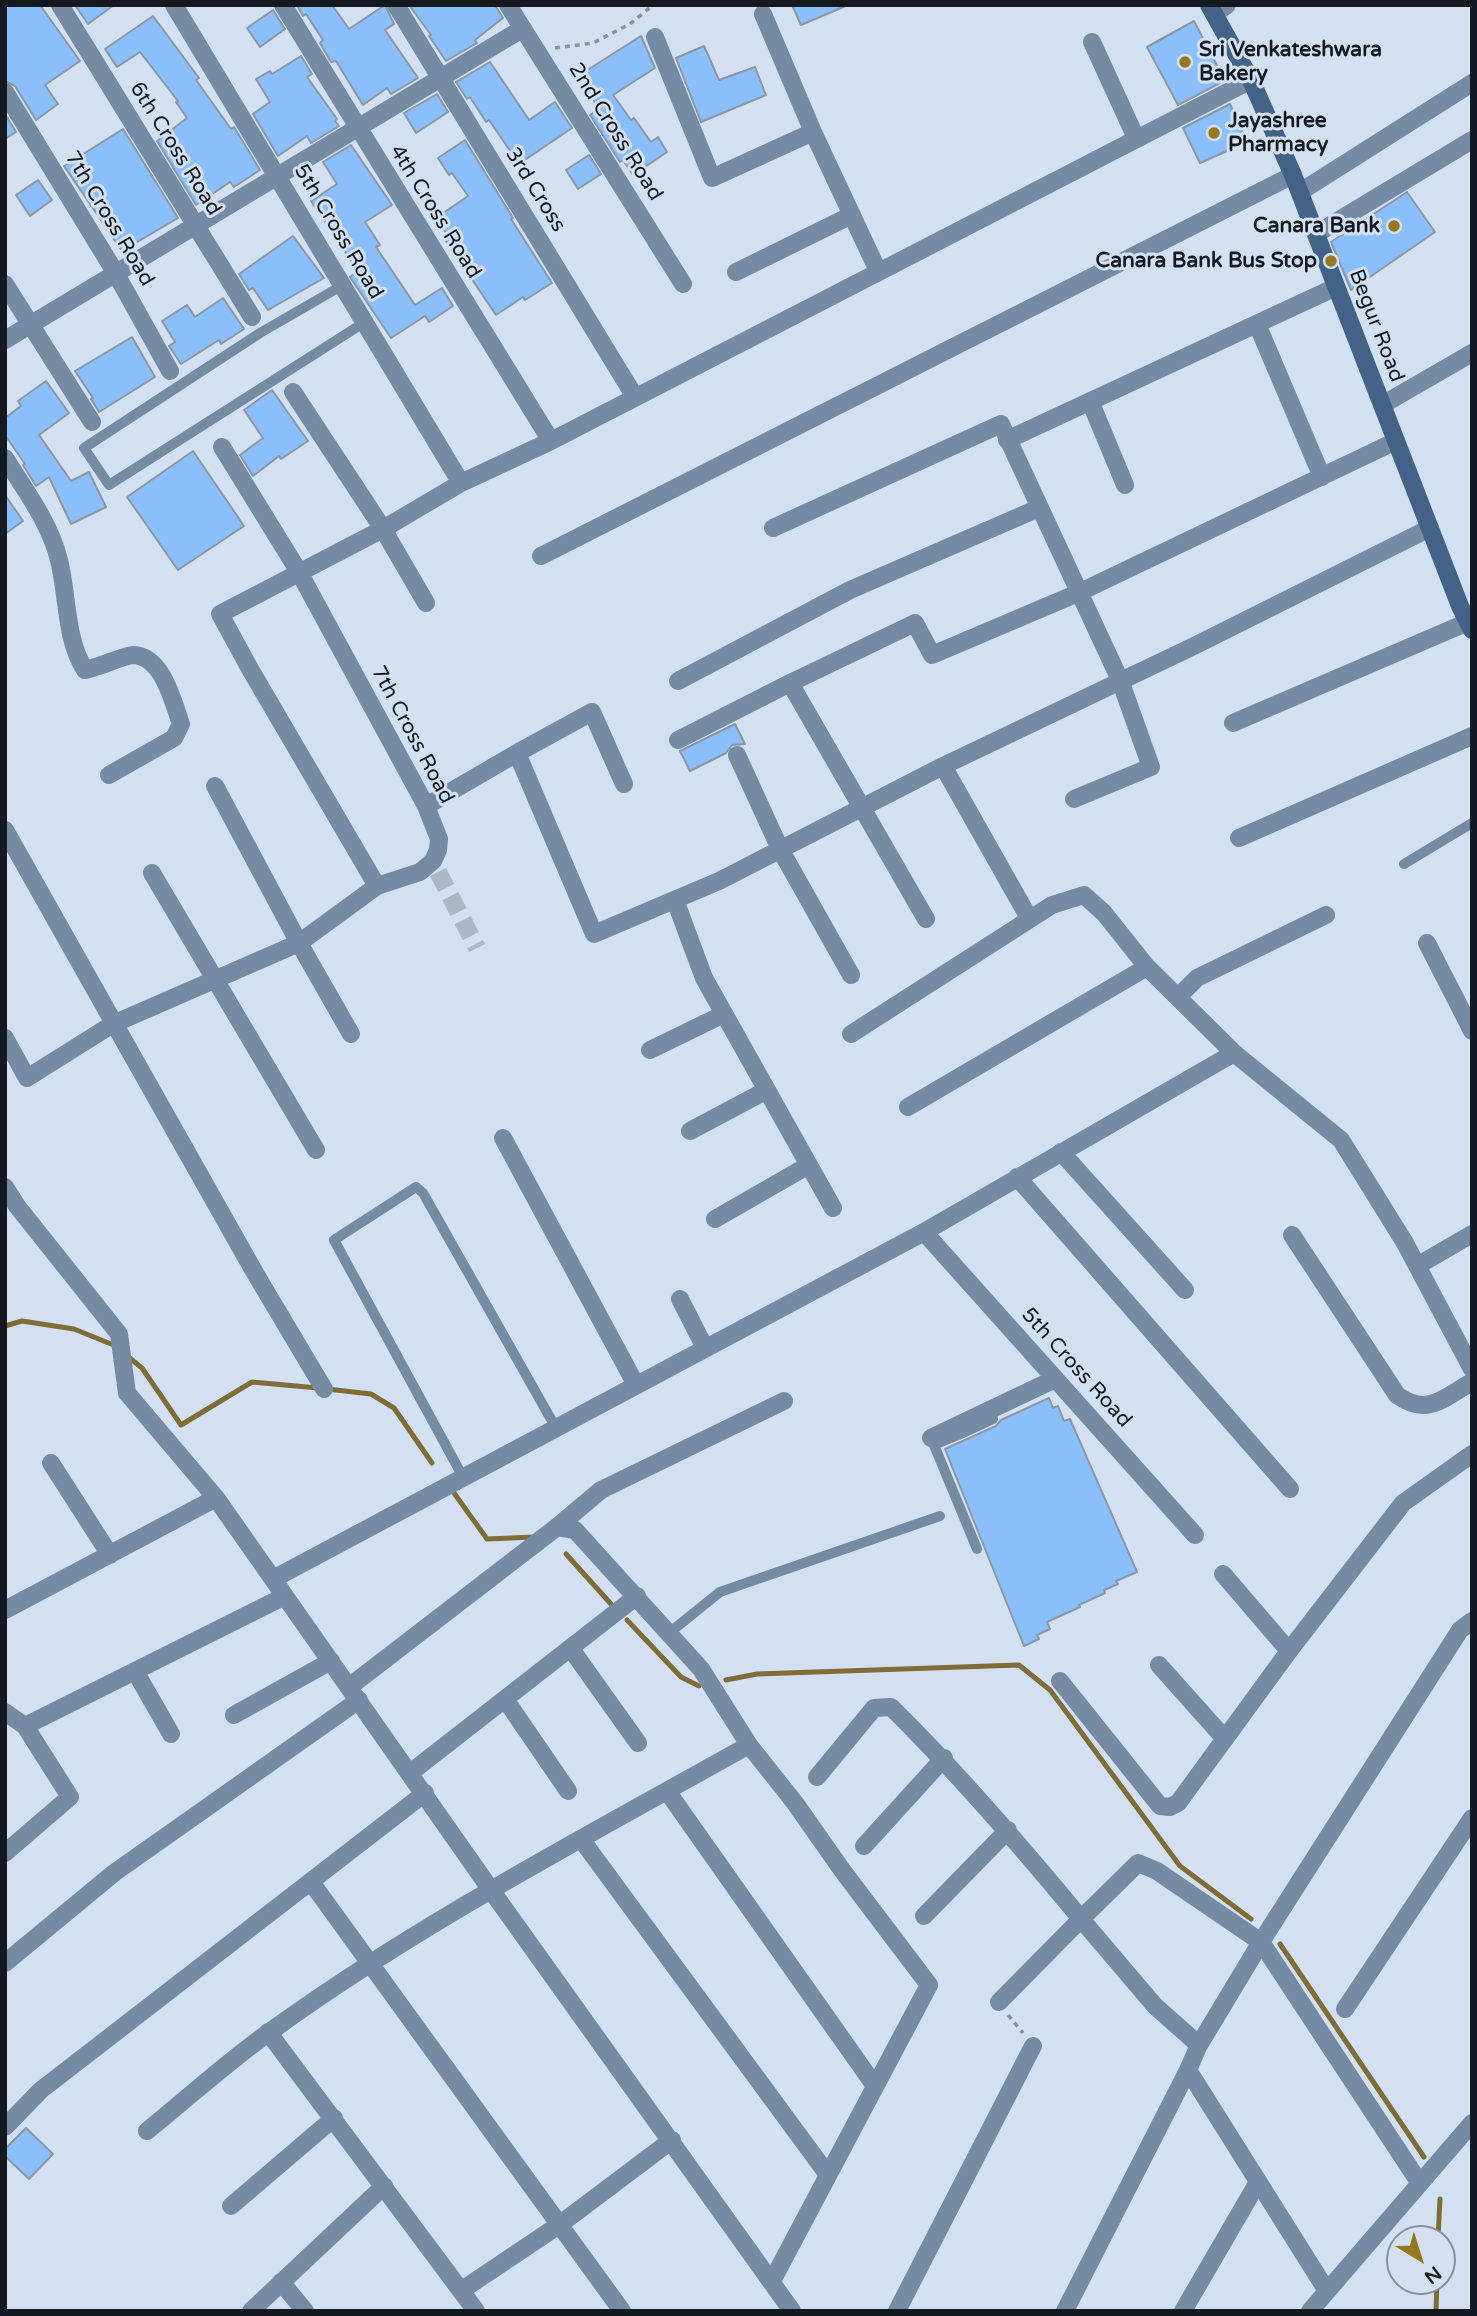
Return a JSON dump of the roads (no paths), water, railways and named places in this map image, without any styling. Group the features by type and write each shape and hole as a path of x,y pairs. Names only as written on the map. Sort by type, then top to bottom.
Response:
{"main road":[{"name":"Begur Road","path":"1217,8 1293,175 1430,528 1468,614"}],"street":[{"name":"6th Cross Road","path":"60,5 252,317"},
{"name":"5th Cross Road","path":"174,5 461,483"},
{"name":"4th Cross Road","path":"283,5 551,441"},
{"name":"3rd Cross","path":"396,5 635,397"},
{"name":"2nd Cross Road","path":"508,5 683,284"},
{"path":"763,14 813,132 878,271"},
{"path":"5,340 522,29"},
{"path":"655,37 712,178 813,132"},
{"path":"1092,42 1136,138"},
{"path":"377,886 220,614 383,529 461,483 551,441 1251,80"},
{"path":"1300,192 1472,83"},
{"name":"7th Cross Road","path":"5,92 115,272 170,371"},
{"path":"1316,234 1472,140"},
{"path":"541,556 1293,175"},
{"path":"736,272 852,215"},
{"path":"5,284 92,422"},
{"path":"1007,440 1336,287"},
{"path":"1257,324 1322,477"},
{"path":"1382,405 1472,353"},
{"path":"293,392 383,529 426,604"},
{"path":"1090,401 1125,485"},
{"path":"774,528 1001,424 1120,680 1151,767 1074,799"},
{"path":"678,740 915,623 932,655 1078,593 1396,441"},
{"name":"7th Cross Road","path":"5,1038 27,1078 113,1024 299,943 377,886 435,867 439,839 426,806 299,572 222,447"},
{"path":"5,458 40,514 59,558 75,655 85,670 131,655 146,659 158,669 170,692 181,724 174,738 109,775"},
{"path":"678,681 849,590 1039,508"},
{"path":"517,753 594,934 719,881 862,810 943,766 1196,645 1430,528"},
{"path":"1233,723 1468,614"},
{"path":"790,683 926,919"},
{"path":"426,806 593,712 624,783"},
{"path":"1239,838 1472,736"},
{"path":"737,755 780,849 851,975"},
{"path":"943,766 1029,918"},
{"path":"215,786 351,1034"},
{"path":"5,830 255,1273 324,1389"},
{"path":"152,873 316,1150"},
{"path":"852,1034 1029,918 1052,905 1084,895 1104,913 1147,967 1234,1053 1341,1140 1417,1266 1472,1369"},
{"path":"675,900 704,978 833,1208"},
{"path":"1178,997 1197,978 1326,915"},
{"path":"1427,943 1472,1031"},
{"path":"908,1107 1147,967"},
{"path":"650,1051 724,1014"},
{"path":"272,1579 924,1232 1234,1053"},
{"path":"690,1131 767,1090"},
{"path":"503,1138 636,1385"},
{"path":"1061,1152 1185,1290"},
{"path":"715,1219 809,1165"},
{"path":"1017,1177 1290,1489"},
{"path":"5,1187 11,1210 119,1334 127,1393 216,1498 491,1890 792,2311"},
{"name":"5th Cross Road","path":"924,1232 1195,1535"},
{"path":"1417,1266 1472,1234"},
{"path":"1292,1235 1396,1395 1409,1404 1424,1406 1472,1382"},
{"path":"680,1299 705,1348"},
{"path":"931,1438 961,1429 989,1411 1055,1379"},
{"path":"5,1963 114,1873 354,1693 601,1490 784,1401"},
{"path":"1060,1681 1160,1806 1170,1807 1178,1803 1289,1651 1403,1503 1472,1454"},
{"path":"51,1463 110,1555"},
{"path":"7,1607 216,1498"},
{"path":"557,1527 575,1530 701,1669 748,1745 795,1803 929,1985 772,2281"},
{"path":"1223,1574 1289,1651"},
{"path":"410,1773 637,1596"},
{"path":"25,1726 285,1597"},
{"path":"1065,2311 1199,2045 1261,1942 1460,1630 1472,1620"},
{"path":"572,1649 638,1744"},
{"path":"234,1715 331,1661"},
{"path":"1159,1665 1225,1739"},
{"path":"135,1671 171,1734"},
{"path":"505,1699 568,1791"},
{"path":"817,1777 874,1709 891,1707 944,1758 1008,1830 1155,2007 1199,2045"},
{"path":"5,1712 25,1726 70,1797 5,1853"},
{"path":"148,2131 268,2032 369,1964 491,1890 748,1745"},
{"path":"864,1846 944,1758"},
{"path":"667,1791 875,2086"},
{"path":"5,2127 41,2090 425,1793"},
{"path":"1345,2009 1472,1818"},
{"path":"924,1916 1008,1830"},
{"path":"581,1839 828,2175"},
{"path":"999,2002 1138,1863 1157,1871 1261,1942 1419,2182"},
{"path":"311,1882 622,2311"},
{"path":"268,2032 476,2311"},
{"path":"897,2311 1033,2046"},
{"path":"1188,2070 1327,2291"},
{"path":"230,2206 334,2118"},
{"path":"1310,2311 1472,2123"},
{"path":"462,2290 559,2225 672,2140"},
{"path":"1183,2311 1258,2182"},
{"path":"251,2311 384,2186"},
{"path":"281,2283 305,2311"}],"lane":[{"path":"343,285 260,333 84,448 109,485 365,322"},
{"path":"1404,864 1472,824"},
{"path":"463,1477 334,1240 416,1187 423,1193 556,1428"},
{"path":"961,1429 934,1445 977,1549"},
{"path":"669,1633 720,1592 940,1516"}],"waterway":[{"path":"5,1326 22,1321 74,1329 116,1346"},
{"path":"126,1355 142,1368 181,1425 252,1382 318,1388"},
{"path":"327,1389 371,1394 394,1408 432,1463"},
{"path":"454,1493 487,1539 535,1537"},
{"path":"566,1554 611,1604"},
{"path":"627,1620 681,1677 699,1686"},
{"path":"726,1680 757,1674 1019,1665 1050,1690 1180,1866 1251,1919"},
{"path":"1280,1944 1424,2157"},
{"path":"1439,2225 1440,2199"},
{"path":"1436,2311 1437,2295"}],"tunnel":[{"path":"438,872 477,948"}],"place":[{"name":"Sri Venkateshwara Bakery","path":"1185,62"},
{"name":"Jayashree Pharmacy","path":"1214,133"},
{"name":"Canara Bank","path":"1394,226"},
{"name":"Canara Bank Bus Stop","path":"1331,261"}]}
